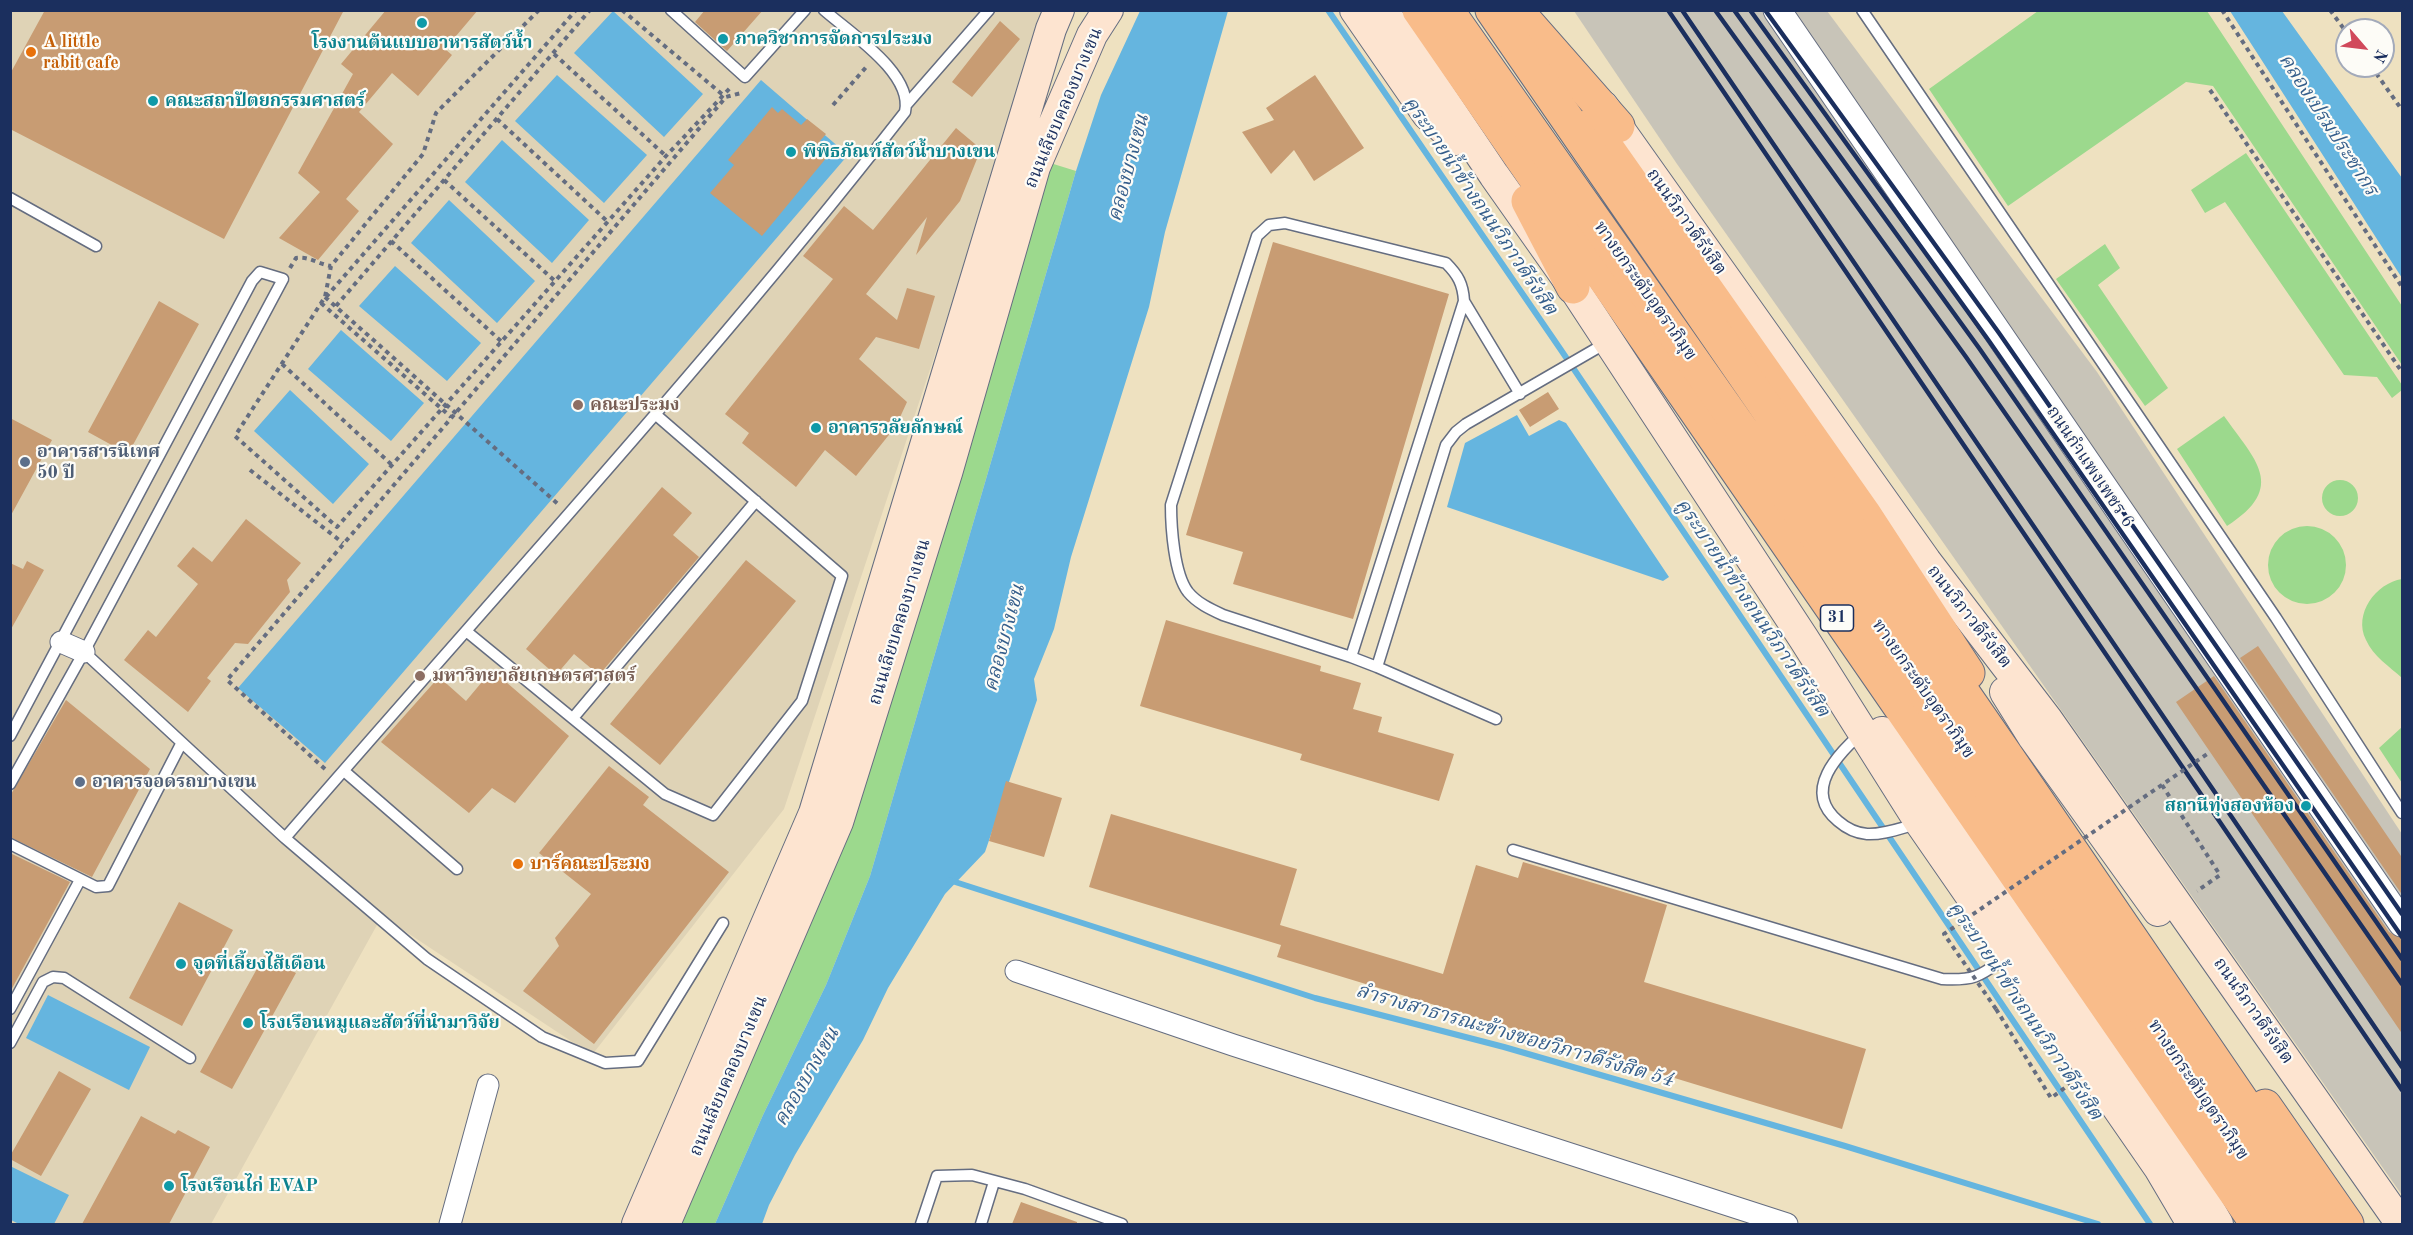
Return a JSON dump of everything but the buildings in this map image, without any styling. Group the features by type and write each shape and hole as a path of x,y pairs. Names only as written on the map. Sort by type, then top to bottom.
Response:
{"highway":[{"name":"31","path":"1419,10 2257,1224"},
{"name":"ทางยกระดับอุตราภิมุข","path":"1447,10 1859,598 2290,1224"},
{"name":"ทางยกระดับอุตราภิมุข","path":"1492,10 2002,749 2326,1224"},
{"name":"ถนนวิภาวดีรังสิต","path":"1510,10 1865,514 2030,768 2347,1224"},
{"path":"1516,10 1618,126"},
{"path":"1457,66 1573,287"}],"main road":[{"path":"1355,10 1427,114 1494,175"},
{"name":"31","path":"1383,10 1573,287 1595,349 1804,639 1919,820 2159,1168 2192,1224"},
{"name":"ถนนวิภาวดีรังสิต","path":"1534,10 1926,561 2047,719 2401,1224"},
{"name":"ถนนเลียบคลองบางเขน","path":"637,1224 814,813 1055,20"},
{"name":"ถนนเลียบคลองบางเขน","path":"665,1224 838,822 947,473 1035,167 1100,23"},
{"path":"1926,561 2033,737 2380,1224"},
{"path":"1804,639 1919,820 2174,1148 2218,1224"}],"street":[{"name":"ถนนกำแพงเพชร 6","path":"1778,10 2403,923"},
{"path":"61,642 84,652"},
{"path":"1016,971 1233,1045 1787,1224"},
{"path":"450,1224 488,1085"}],"lane":[{"path":"671,10 745,77 804,10"},
{"path":"682,20 689,10"},
{"path":"824,10 895,72 907,104"},
{"path":"285,838 655,414 831,207 905,112 907,104 989,10"},
{"path":"1862,10 2276,618 2403,813"},
{"path":"10,198 96,246"},
{"path":"1351,657 1464,301 1463,285 1456,272 1446,263 1285,223 1269,225 1257,236 1171,505 1171,535 1186,590 1202,605 1223,615 1351,657 1496,719"},
{"path":"10,736 252,281 260,272 283,279 84,652 10,784"},
{"path":"1464,301 1520,394"},
{"path":"1377,667 1446,446 1456,432 1466,424 1595,349"},
{"path":"466,631 665,794 713,815 802,701 842,576 655,414"},
{"path":"573,718 756,501"},
{"path":"84,652 285,838 426,958 542,1037 606,1063 638,1061 723,924"},
{"path":"1862,731 1831,764 1822,788 1829,810 1847,828 1873,834 1919,820"},
{"path":"10,844 96,887 108,886 181,744"},
{"path":"340,775 457,869"},
{"path":"1513,850 1942,979 1970,979 1985,972 2011,954"},
{"path":"10,1009 80,880"},
{"path":"10,1043 43,982 53,977 64,978 190,1058"},
{"path":"921,1224 937,1176 972,1175 1024,1189 1122,1224"},
{"path":"981,1224 994,1182"}],"path":[{"path":"326,297 331,266 423,154 436,113 539,10"},
{"path":"576,10 326,297 234,436 336,526 443,410 666,156 724,95 745,77"},
{"path":"336,306 590,10"},
{"path":"622,10 724,95"},
{"path":"2222,10 2403,287"},
{"path":"554,54 666,156"},
{"path":"833,105 876,56"},
{"path":"2380,78 2403,110"},
{"path":"2210,90 2403,372"},
{"path":"340,775 227,680 724,95 748,91"},
{"path":"497,119 608,222"},
{"path":"444,180 556,282"},
{"path":"391,241 502,342"},
{"path":"283,279 296,258 306,256 321,265 331,266"},
{"path":"326,297 546,493"},
{"path":"321,304 451,417"},
{"path":"282,364 392,465"},
{"path":"250,470 343,543"},
{"path":"2065,1088 2051,1098 1996,1009 1944,934 2210,752"},
{"path":"2162,785 2220,875 2178,904"}],"shaded area":[{"name":"มหาวิทยาลัยเกษตรศาสตร์","path":"10,11 1049,11 784,809 592,1055 382,916 211,1224 11,1224"},
{"path":"1574,11 1827,11 2097,372 2402,834 2402,1195 1677,164"}],"green space":[{"path":"2038,11 2207,11 2402,306 2402,365 2213,86 2186,82 2008,206 1929,89"},
{"path":"2246,153 2402,385 2402,390 2392,398 2377,377 2344,375 2225,202 2205,213 2191,190"},
{"path":"1047,162 1076,171 870,876 826,985 763,1115 715,1224 682,1224 788,972"},
{"path":"2105,244 2120,268 2098,285 2168,388 2145,406 2056,279"},
{"path":"2224,416 2255,460 2260,473 2261,486 2257,499 2246,512 2227,526 2177,449"},
{"path":"2340,480 2353,485 2358,498 2353,511 2340,516 2327,511 2322,498 2327,485"},
{"path":"2307,526 2322,529 2335,537 2343,550 2346,565 2343,580 2335,593 2322,601 2307,604 2292,601 2279,593 2271,580 2268,565 2271,550 2279,537 2292,529"},
{"path":"2402,579 2402,678 2369,646 2362,620 2369,601 2376,593 2392,582"},
{"path":"2402,727 2402,783 2379,748"}],"water":[{"path":"613,11 703,94 664,137 574,53"},
{"name":"คลองบางเขน","path":"1140,11 1228,11 1165,232 1149,307 1071,557 1054,629 1034,679 1037,700 985,852 945,894 888,988 863,1040 795,1155 769,1205 762,1224 715,1224 763,1115 826,985 870,876 1076,171 1101,95"},
{"name":"คลองเปรมประชากร","path":"2230,11 2282,11 2402,178 2402,278"},
{"path":"557,75 647,155 604,203 515,121"},
{"path":"761,80 848,155 325,763 238,688"},
{"path":"502,140 589,220 552,263 465,182"},
{"path":"449,200 535,281 497,323 411,243"},
{"path":"395,266 481,343 447,381 359,306"},
{"path":"341,330 424,403 391,441 308,369"},
{"path":"290,390 369,464 333,504 254,431"},
{"path":"1517,415 1529,436 1559,420 1566,423 1669,577 1663,581 1447,507 1465,443"},
{"path":"48,995 150,1047 129,1090 26,1038"},
{"path":"10,1166 69,1195 54,1224 19,1224 11,1220"}],"waterway":[{"name":"คูระบายน้ำข้างถนนวิภาวดีรังสิต","path":"1328,10 1561,350 2150,1224"},
{"name":"ลำรางสาธารณะข้างซอยวิภาวดีรังสิต 54","path":"949,880 1315,998 1504,1047 1845,1146 2098,1224"}],"railway":[{"path":"1668,10 2402,1090"},
{"path":"1682,10 2402,1067"},
{"path":"1715,10 1966,357 2402,984"},
{"path":"1734,10 1979,348 2402,959"},
{"path":"1750,10 1989,341 2402,937"},
{"path":"1765,10 1999,333 2402,914"}],"place":[{"name":"โรงงานต้นแบบอาหารสัตว์น้ำ","path":"422,23"},
{"name":"ภาควิชาการจัดการประมง","path":"723,39"},
{"name":"A little rabit cafe","path":"31,52"},
{"name":"คณะสถาปัตยกรรมศาสตร์","path":"153,101"},
{"name":"พิพิธภัณฑ์สัตว์น้ำบางเขน","path":"791,152"},
{"name":"คณะประมง","path":"578,405"},
{"name":"อาคารวลัยลักษณ์","path":"816,428"},
{"name":"อาคารสารนิเทศ 50 ปี","path":"25,462"},
{"name":"มหาวิทยาลัยเกษตรศาสตร์","path":"420,676"},
{"name":"อาคารจอดรถบางเขน","path":"80,782"},
{"name":"สถานีทุ่งสองห้อง","path":"2306,806"},
{"name":"บาร์คณะประมง","path":"518,864"},
{"name":"จุดที่เลี้ยงไส้เดือน","path":"181,964"},
{"name":"โรงเรือนหมูและสัตว์ที่นำมาวิจัย","path":"248,1023"},
{"name":"โรงเรือนไก่ EVAP","path":"169,1186"}]}
